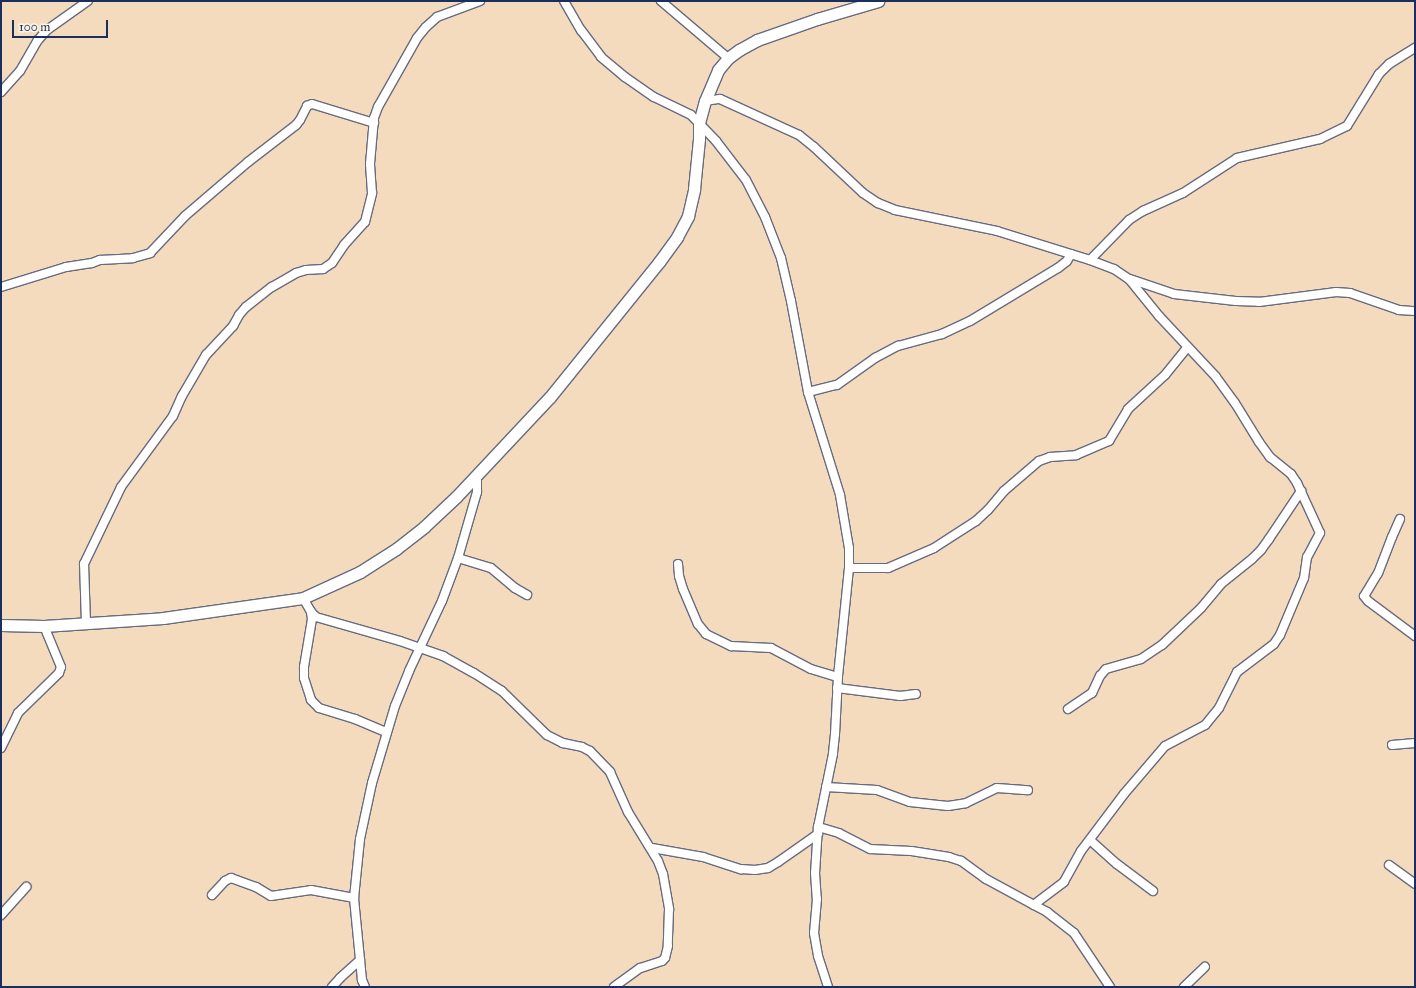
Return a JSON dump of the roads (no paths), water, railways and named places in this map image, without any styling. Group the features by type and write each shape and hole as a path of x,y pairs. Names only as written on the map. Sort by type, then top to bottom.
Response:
{"main road":[{"path":"1,625 44,626 163,618 303,598 360,572 396,549 424,527 477,476 550,397 659,262 677,237 688,216 694,189 699,140 699,123 705,101 718,70 728,58 757,40 816,19 878,1"}],"street":[{"path":"1,92 20,71 38,40 47,30 88,1"},
{"path":"86,623 84,570 89,552 121,487 173,416 182,396 206,355 233,326 239,315 246,307 272,287 296,273 306,270 323,269 332,263 344,245 365,222 372,192 370,164 374,124 378,107 417,38 426,27 438,17 480,1"},
{"path":"564,1 581,30 601,57 625,77 654,96 691,115 716,141 746,180 765,217 781,258 791,301 808,392 840,495 846,525 849,568 837,688 833,754 818,831 814,933 818,956 828,987"},
{"path":"661,1 728,58"},
{"path":"1090,260 1129,220 1143,211 1183,193 1237,158 1320,139 1347,126 1379,74 1389,64 1415,48"},
{"path":"705,101 720,99 799,135 863,193 878,203 895,210 998,231 1090,260 1114,270 1129,279 1174,294 1236,301 1260,302 1330,293 1350,293 1398,310 1415,311"},
{"path":"1,287 66,267 92,263 100,260 133,258 150,253 185,216 248,162 296,125 307,106 312,104 374,124"},
{"path":"808,392 837,386 875,358 898,346 942,334 970,321 1058,268 1067,261 1071,254"},
{"path":"1034,905 1064,882 1081,851 1124,794 1165,746 1205,725 1219,708 1237,672 1243,666 1264,652 1280,635 1304,578 1307,557 1320,533 1317,523 1291,474 1270,457 1259,442 1235,402 1216,377 1159,316 1129,279"},
{"path":"849,568 888,568 934,548 976,521 988,510 1004,490 1027,469 1040,461 1050,457 1076,455 1109,441 1128,408 1165,375 1188,347"},
{"path":"365,987 362,980 354,898 360,839 372,783 386,732 409,671 421,649 442,601 458,558 477,492 477,476"},
{"path":"1068,709 1077,705 1092,693 1100,676 1106,670 1141,659 1162,645 1201,608 1221,584 1247,564 1261,550 1270,539 1301,491"},
{"path":"1400,519 1378,572 1364,596 1368,601 1415,636"},
{"path":"458,558 491,568 515,588 527,594"},
{"path":"678,564 679,576 683,589 698,624 706,634 731,646 771,648 811,669 838,677"},
{"path":"303,598 311,612 312,619 304,666 304,678 311,700 319,708 355,719 386,732"},
{"path":"311,612 325,620 377,634 443,656 502,691 537,726 553,739 563,743 582,746 594,755 610,772 628,812 652,848 663,874 668,895 668,946 665,958 662,961 640,968 614,987"},
{"path":"1,748 18,713 59,673 61,667 44,626"},
{"path":"837,688 900,696 916,694"},
{"path":"1392,746 1415,743"},
{"path":"826,787 877,790 910,802 948,806 966,803 997,788 1028,790"},
{"path":"652,848 703,857 741,869 755,870 768,868 778,862 818,831 839,833 870,849 911,850 949,857 961,861 986,879 1047,912 1074,933 1109,987"},
{"path":"1090,840 1117,864 1153,891"},
{"path":"1389,865 1415,884"},
{"path":"212,895 225,881 231,878 256,887 271,896 311,890 354,898"},
{"path":"1,915 26,887"},
{"path":"332,987 360,960"},
{"path":"1184,987 1205,967"}]}
